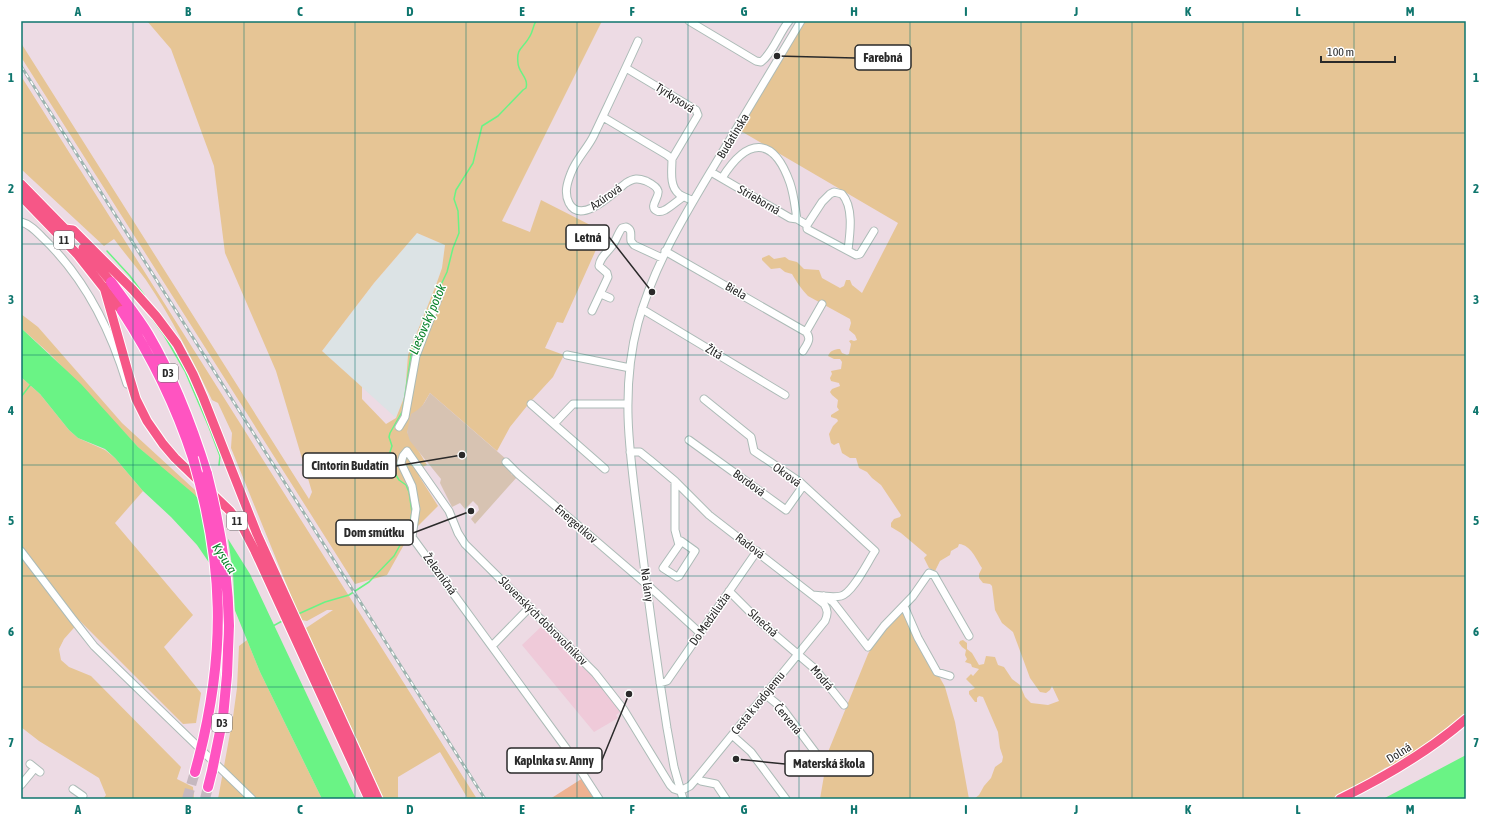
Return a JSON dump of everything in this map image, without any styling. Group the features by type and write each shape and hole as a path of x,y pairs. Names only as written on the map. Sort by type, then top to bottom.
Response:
{"highway":[{"name":"D3","path":"107,285 147,333 182,401 199,446 221,532 225,561 229,640 223,717 208,788"},
{"name":"D3","path":"122,311 158,372 174,406 193,458 207,507 212,532 218,580 219,608 217,654 214,685 208,720 195,772"}],"main road":[{"name":"11","path":"21,184 65,229 73,230 133,290 178,344 193,374 290,617 369,799"},
{"name":"11","path":"21,196 107,285"},
{"name":"D3","path":"65,229 82,247 122,311"},
{"path":"107,285 136,399"},
{"name":"11","path":"136,399 146,421 175,458 221,500 243,528 290,617 378,799"},
{"name":"Dolná","path":"1340,799 1415,758 1466,719"}],"street":[{"path":"689,21 756,61 761,62 765,59 779,39 781,31 789,21"},
{"name":"Budatínska","path":"665,251 693,201 801,21"},
{"path":"779,39 788,44"},
{"path":"638,41 603,117 672,159 674,189 683,197 693,201"},
{"name":"Tyrkysová","path":"626,68 698,112 698,115 672,159"},
{"name":"Azúrová","path":"603,117 589,145 571,172 566,191 568,202 571,206 580,211 589,210 626,183 636,178 649,182 657,188 658,194 653,206 657,211 665,210 683,197"},
{"name":"Strieborná","path":"722,178 728,167 743,152 750,148 757,147 767,150 776,157 789,181 797,219"},
{"name":"Strieborná","path":"711,172 790,218 797,219 807,225 807,229 840,248 848,250 856,255 860,254 874,231"},
{"path":"807,225 822,202 830,194 834,192 842,194 846,201 850,217 848,250"},
{"path":"21,222 26,223 56,250 86,294 106,327 129,390 136,399"},
{"path":"592,311 608,279 608,275 600,268 599,264 622,228 626,227 630,229 632,234 631,241 634,245 662,258"},
{"name":"Na lány","path":"665,251 642,309 635,337 630,368 627,404 630,452 660,683 670,750 683,799"},
{"name":"Biela","path":"665,251 806,332"},
{"path":"400,427 405,418 416,356 441,291"},
{"path":"601,294 610,298"},
{"path":"803,351 810,340 809,335 806,332 822,304"},
{"name":"Žltá","path":"642,309 785,394"},
{"path":"567,355 630,368"},
{"name":"Okrová","path":"704,399 751,437 754,451 800,482 875,551 858,580 845,595 824,596"},
{"path":"531,404 605,468"},
{"path":"554,424 573,404 627,404"},
{"name":"Bordová","path":"689,440 786,510 803,486"},
{"name":"Slovenských dobrovoľníkov","path":"407,451 449,511 458,533 465,544 595,673 624,710 670,785 674,789 680,790"},
{"name":"Železničná","path":"407,451 403,456 401,464 412,486 416,509 412,537 566,748 599,799"},
{"name":"Radová","path":"630,452 640,452 676,480 709,515 813,595 824,604 827,609"},
{"name":"Energetikov","path":"506,462 700,633"},
{"path":"676,480 675,530 679,544 663,568 677,576 679,576 695,551 681,541 679,544"},
{"path":"21,551 94,646 252,799"},
{"name":"Do Medzilužia","path":"660,683 667,681 757,552"},
{"path":"813,595 824,596 833,602 868,647 884,626 913,596 929,573 934,575 969,636"},
{"name":"Slnečná","path":"729,591 760,622 798,653"},
{"path":"904,606 918,638 937,672 950,676"},
{"path":"492,646 530,607"},
{"name":"Cesta k vodojemu","path":"680,790 690,786 766,695 825,621 827,609"},
{"name":"Modrá","path":"798,653 816,669 844,706"},
{"name":"Červená","path":"766,695 782,708 824,764"},
{"path":"732,735 751,752 786,799"},
{"path":"21,785 35,768"},
{"path":"697,778 701,781 716,784 726,799"},
{"path":"73,799 78,793"}],"shaded area":[{"path":"147,21 602,21 502,221 530,232 541,200 604,232 563,323 557,322 545,348 564,355 553,377 510,427 497,451 430,393 407,432 427,465 418,469 419,476 438,506 410,534 387,575 355,584 21,57 21,43 309,499 312,492 276,371 225,253 214,166 171,49","holes":["417,233 445,245 442,268 408,355 405,395 396,418 386,424 362,399 362,387 322,351 374,283"]},
{"path":"798,21 1466,21 1465,717 1449,726 1428,744 1393,765 1385,768 1356,787 1343,791 1332,799 974,799 979,795 991,778 995,767 1002,762 1003,757 998,732 983,697 979,696 977,698 977,702 975,702 969,694 969,691 975,688 966,679 971,674 973,676 979,669 972,667 971,664 965,662 967,659 965,655 966,650 959,643 960,641 963,640 967,643 967,649 972,653 979,665 984,664 986,656 995,657 998,665 1004,667 1012,679 1020,685 1025,697 1031,703 1048,705 1059,701 1052,686 1046,693 1040,692 1030,678 1013,632 1002,623 995,610 992,586 990,584 983,583 979,578 982,568 970,550 959,544 958,547 951,551 950,555 940,561 935,571 929,568 924,558 927,555 901,533 891,527 891,523 894,519 900,517 901,515 881,485 867,472 859,468 856,458 850,458 842,453 839,443 834,445 831,443 829,434 833,426 838,421 837,419 831,417 831,415 839,410 837,407 838,400 830,392 832,389 840,386 839,383 831,381 830,378 832,374 831,371 841,369 842,362 840,359 834,359 828,356 831,352 838,349 840,349 842,353 847,355 849,354 851,344 849,341 857,340 855,335 849,330 851,323 850,319 808,296 792,274 785,272 780,268 771,269 762,260 762,258 769,255 774,259 785,257 789,260 797,262 804,269 819,270 822,278 840,288 844,286 846,280 850,280 852,285 862,293 898,223 734,127"},
{"path":"21,76 477,799 468,799 440,752 398,777 398,799 384,799 306,628 333,610 327,610 307,621 301,620 231,448 232,433 218,403 212,400 173,324 146,280 114,239 104,246 21,169"},
{"path":"417,233 445,245 442,268 408,355 405,395 396,418 322,351 374,283"},
{"path":"21,314 38,327 122,423 195,490 197,499 138,447 51,355 21,328"},
{"path":"21,377 40,394 69,430 78,438 105,450 115,458 143,491 115,523 193,615 164,647 201,693 196,723 183,724 80,621 64,639 59,649 61,660 69,667 91,676 181,767 177,779 193,787 194,799 103,799 106,795 99,778 39,741 21,727"},
{"path":"430,393 506,459 503,465 512,471 511,474 517,477 475,524 471,519 479,510 478,506 473,501 465,509 460,503 452,507 440,483 441,479 410,441 407,432 411,414 418,410"},
{"path":"905,602 925,651 945,687 955,722 969,799 820,799 828,752 868,654 881,630"},
{"path":"543,625 589,672 622,711 616,715 618,718 594,732 522,645"},
{"path":"247,640 260,672 322,799 218,799 237,688 239,646"},
{"path":"583,778 597,799 550,799"}],"water":[{"name":"Kysuca","path":"21,328 81,384 138,447 194,494 215,518 250,574 356,799 322,799 260,672 225,586 197,545 171,517 143,491 115,458 105,449 78,438 69,430 40,394 21,377"},
{"path":"1466,755 1466,799 1383,799"}],"pier":[{"path":"217,517 227,532 233,573 235,615 223,587"}],"waterway":[{"name":"Liešovský potok","path":"439,289 447,272 453,248 459,233 458,211 454,199 456,190 473,163 482,126 498,116 526,88 527,84 525,78 518,66 518,54 528,40 536,21"},
{"path":"107,251 130,276 144,295"},
{"name":"Liešovský potok","path":"403,408 411,355 436,294"},
{"path":"151,317 164,335 185,371 220,456 219,465"},
{"path":"21,397 31,384"},
{"name":"Liešovský potok","path":"296,615 325,602 349,595 369,582 394,556 409,529 412,512 409,492 406,485 399,480 394,472 388,458 392,446 389,437 390,433 402,412"},
{"name":"Liešovský potok","path":"273,626 284,620"}],"tunnel":[{"path":"187,799 195,772"},
{"path":"205,799 208,787"}],"railway":[{"path":"21,66 485,799"}],"place":[{"name":"Farebná","path":"777,56"},
{"name":"Letná","path":"652,292"},
{"name":"Cintorín Budatín","path":"462,455"},
{"name":"Dom smútku","path":"471,511"},
{"name":"Kaplnka sv. Anny","path":"629,694"},
{"name":"Materská škola","path":"736,759"}]}
